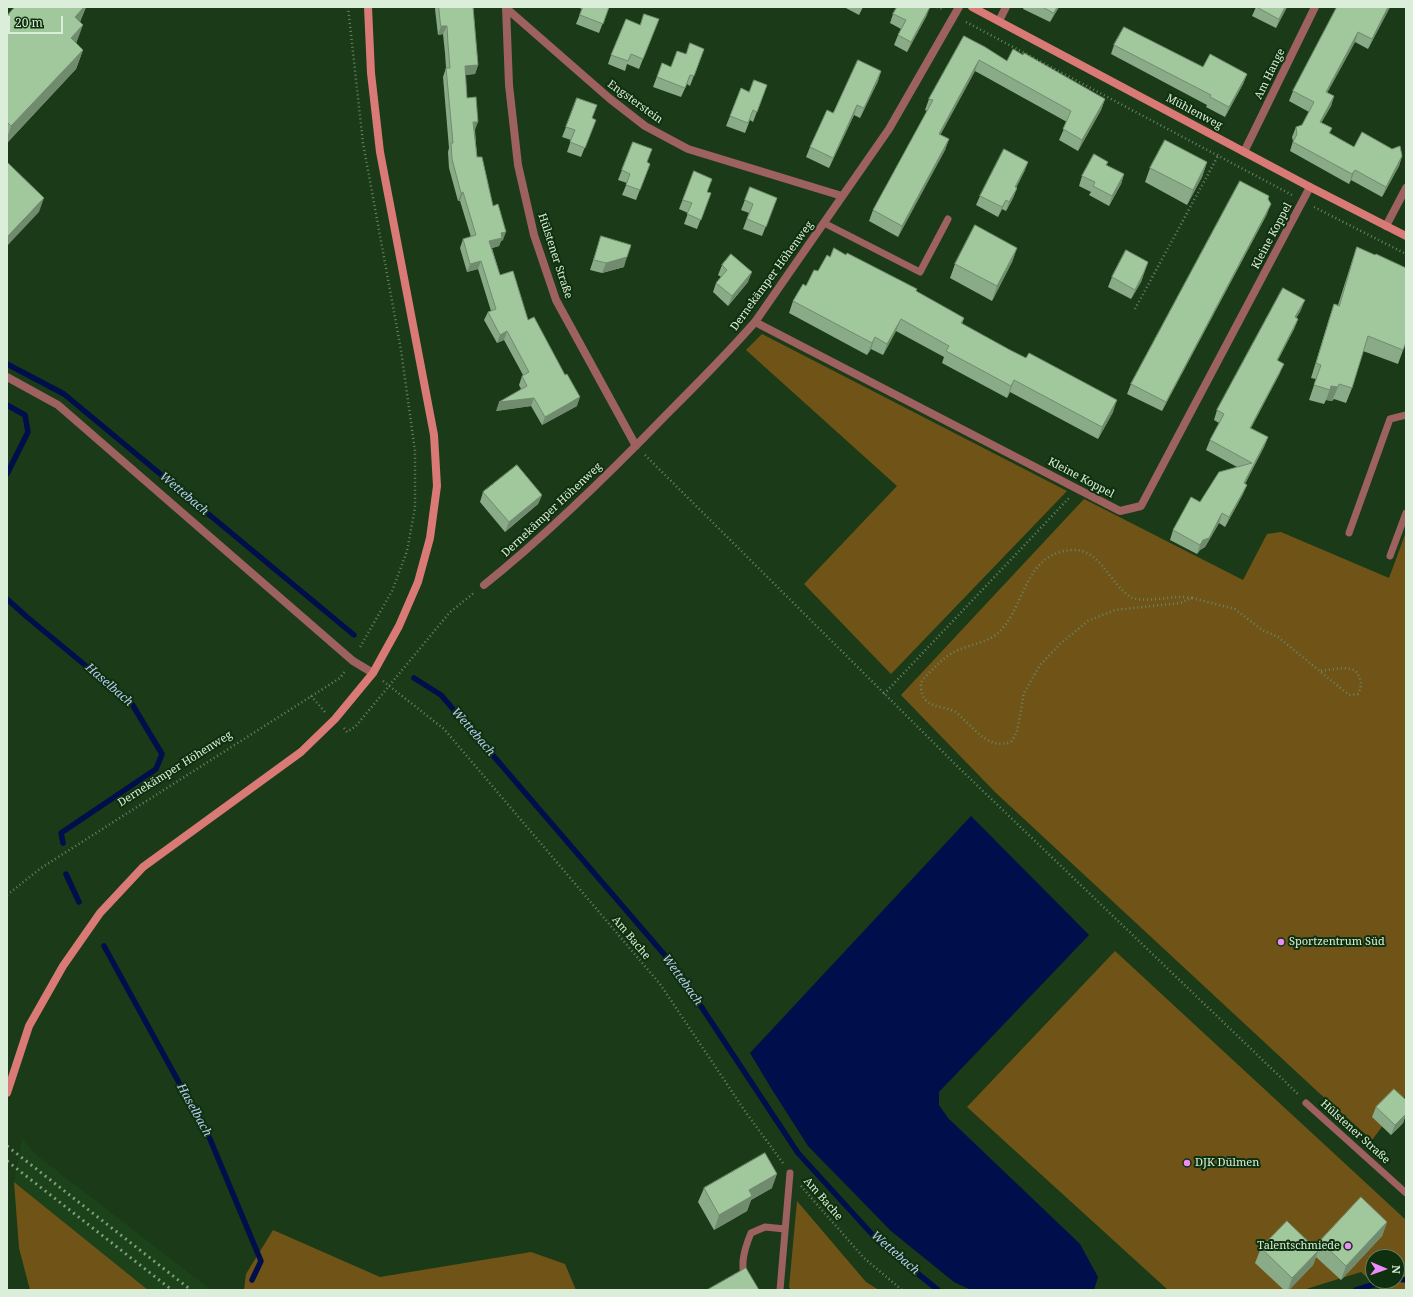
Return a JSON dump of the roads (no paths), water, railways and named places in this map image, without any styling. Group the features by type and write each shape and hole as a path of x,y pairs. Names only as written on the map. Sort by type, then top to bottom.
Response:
{"street":[{"path":"7,1093 29,1026 63,966 100,913 143,867 301,752 335,719 373,673 399,626 418,582 430,538 437,486 434,435 380,152 371,73 368,7"},
{"name":"Engsterstein","path":"506,7 608,98 645,126 688,149 842,196"},
{"name":"Hülstener Straße","path":"506,7 509,85 518,165 534,235 556,300 636,446"},
{"name":"Dernekämper Höhenweg","path":"484,585 529,549 636,446 755,322 889,129 959,7"},
{"name":"Mühlenweg","path":"972,7 1310,187 1406,236"},
{"path":"999,21 1006,7"},
{"name":"Am Hange","path":"1244,152 1315,7"},
{"name":"Kleine Koppel","path":"755,322 1120,511 1141,506 1310,187"},
{"path":"1386,226 1406,188"},
{"path":"7,377 58,404 353,661 373,673"}],"lane":[{"path":"824,223 920,272 948,219"},
{"path":"1349,533 1390,419 1406,415"},
{"path":"1390,556 1406,514"},
{"name":"Hülstener Straße","path":"1306,1103 1406,1194"},
{"path":"780,1290 790,1173"},
{"path":"750,1290 743,1280 742,1264 745,1247 751,1233 765,1227 785,1229"}],"waterway":[{"name":"Wettebach","path":"7,364 64,394 354,635"},
{"name":"Haselbach","path":"7,405 25,415 28,432 7,474"},
{"name":"Haselbach","path":"7,599 132,704 162,754 156,769 61,833 63,843"},
{"name":"Wettebach","path":"414,678 441,695 675,967 798,1153 880,1243 938,1290"},
{"name":"Haselbach","path":"66,874 79,902"},
{"name":"Haselbach","path":"104,946 210,1139 261,1261 252,1280"},
{"name":"Wettebach","path":"1356,1290 1365,1287"}],"railway":[{"path":"7,1146 191,1290"},
{"path":"7,1161 172,1290"}],"place":[{"name":"Sportzentrum Süd","path":"1281,942"},
{"name":"DJK Dülmen","path":"1187,1163"},
{"name":"Talentschmiede","path":"1348,1246"}]}
